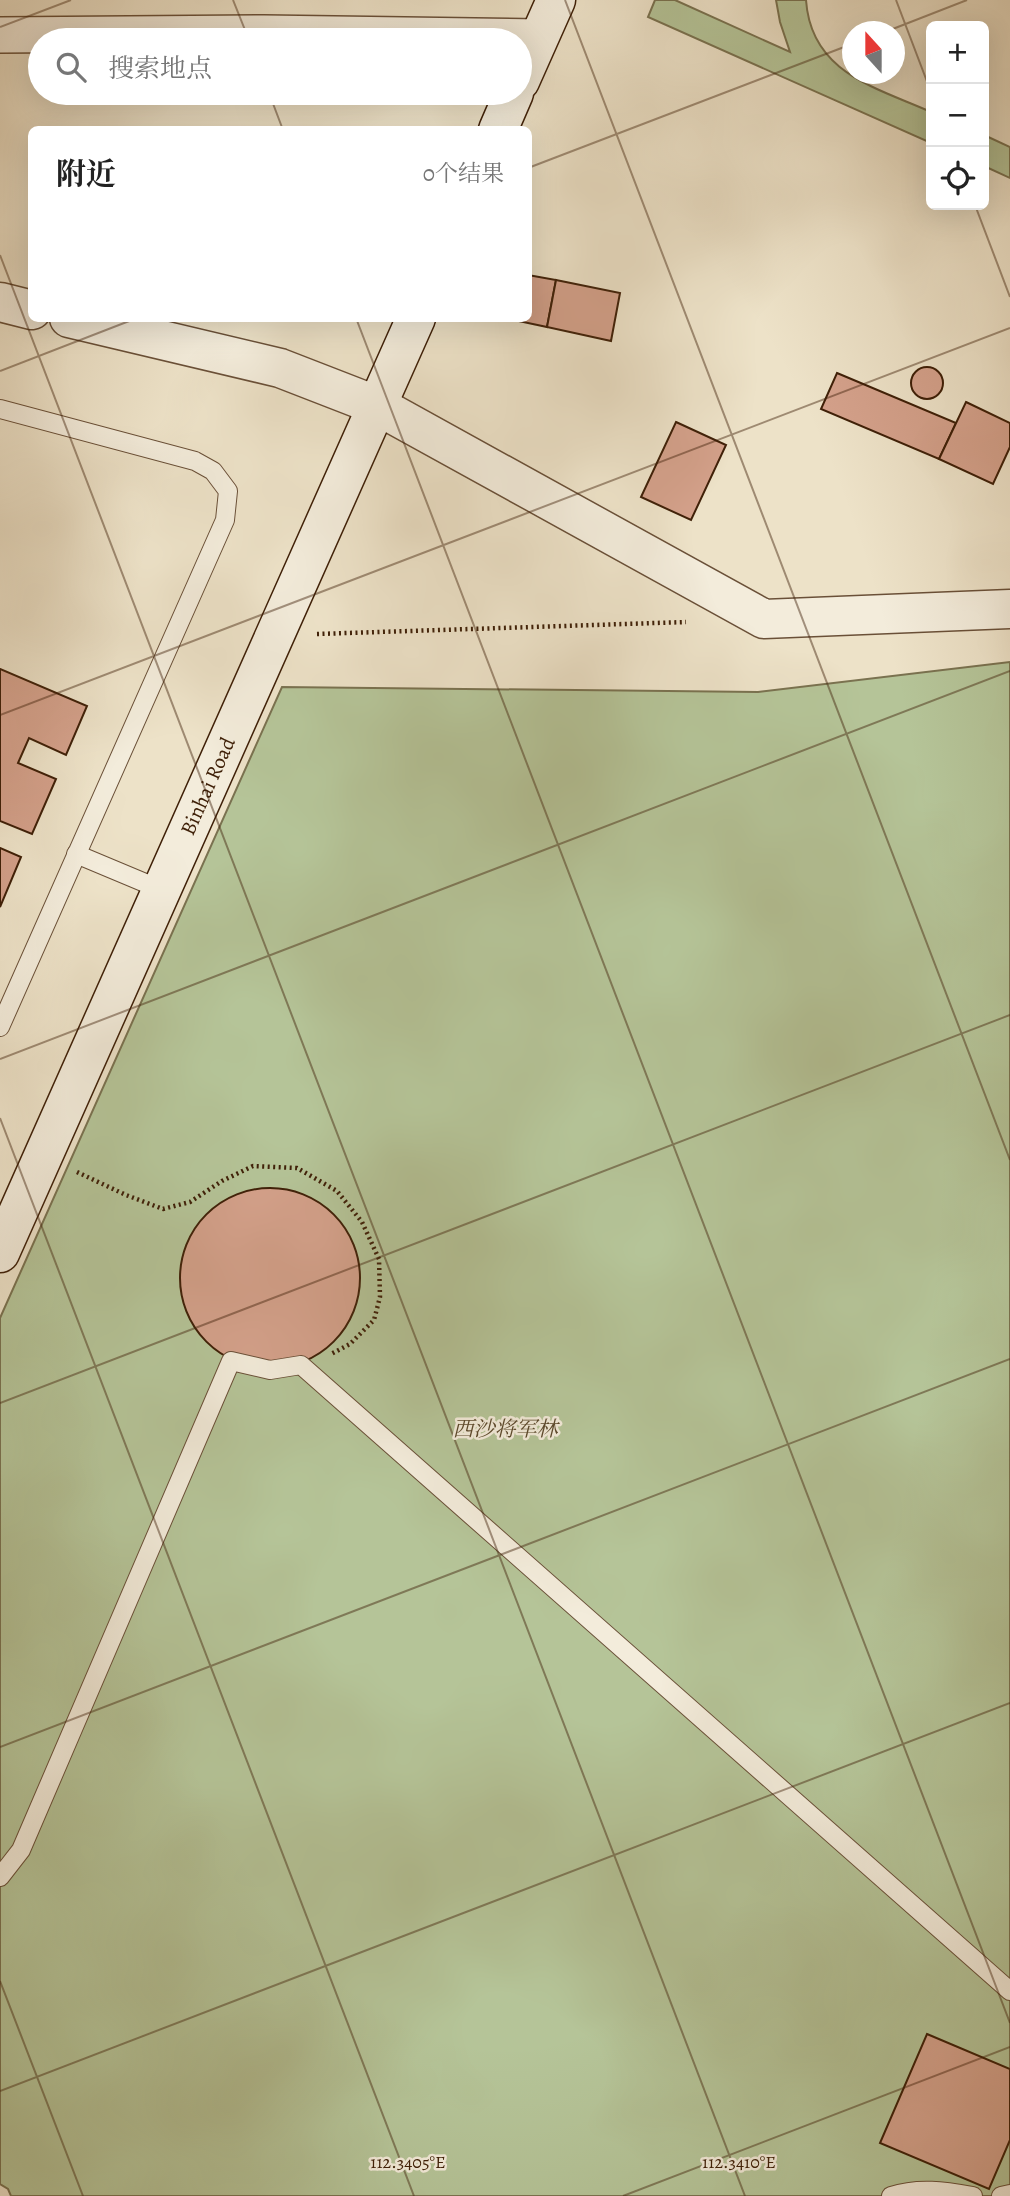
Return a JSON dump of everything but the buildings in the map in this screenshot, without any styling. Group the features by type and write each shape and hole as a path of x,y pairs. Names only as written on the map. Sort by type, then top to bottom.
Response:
{"main road":[{"path":"532,53 556,0"},
{"path":"500,126 509,105"},
{"path":"0,302 28,309"},
{"path":"86,322 280,368 378,406 764,619 1010,609"},
{"name":"Binhai Road","path":"0,1253 414,322"}],"street":[{"path":"0,35 28,35"},
{"path":"532,37 539,37"}],"lane":[{"path":"0,409 195,461 214,471 228,491 225,520 0,1027"},
{"path":"76,854 162,890"},
{"path":"0,1877 21,1850 231,1361 270,1370 301,1365 1010,1991"},
{"path":"891,2196 911,2190 973,2196"},
{"path":"1000,2196 1010,2194"}],"path":[{"path":"276,635 694,622"},
{"path":"44,1155 126,1195 163,1209 190,1202 222,1181 253,1166 297,1168 337,1191 362,1222 379,1259 380,1297 374,1320 350,1344 331,1355 301,1365"}],"green space":[{"path":"655,0 675,0 790,52 776,0 806,0 811,25 820,45 842,68 842,84 866,84 926,110 926,141 648,17"},
{"path":"989,137 1010,147 1010,178 989,168"},
{"name":"西沙将军林","path":"1010,662 1010,2196 11,2196 8,2189 0,2184 0,1318 282,687 758,692"}]}
